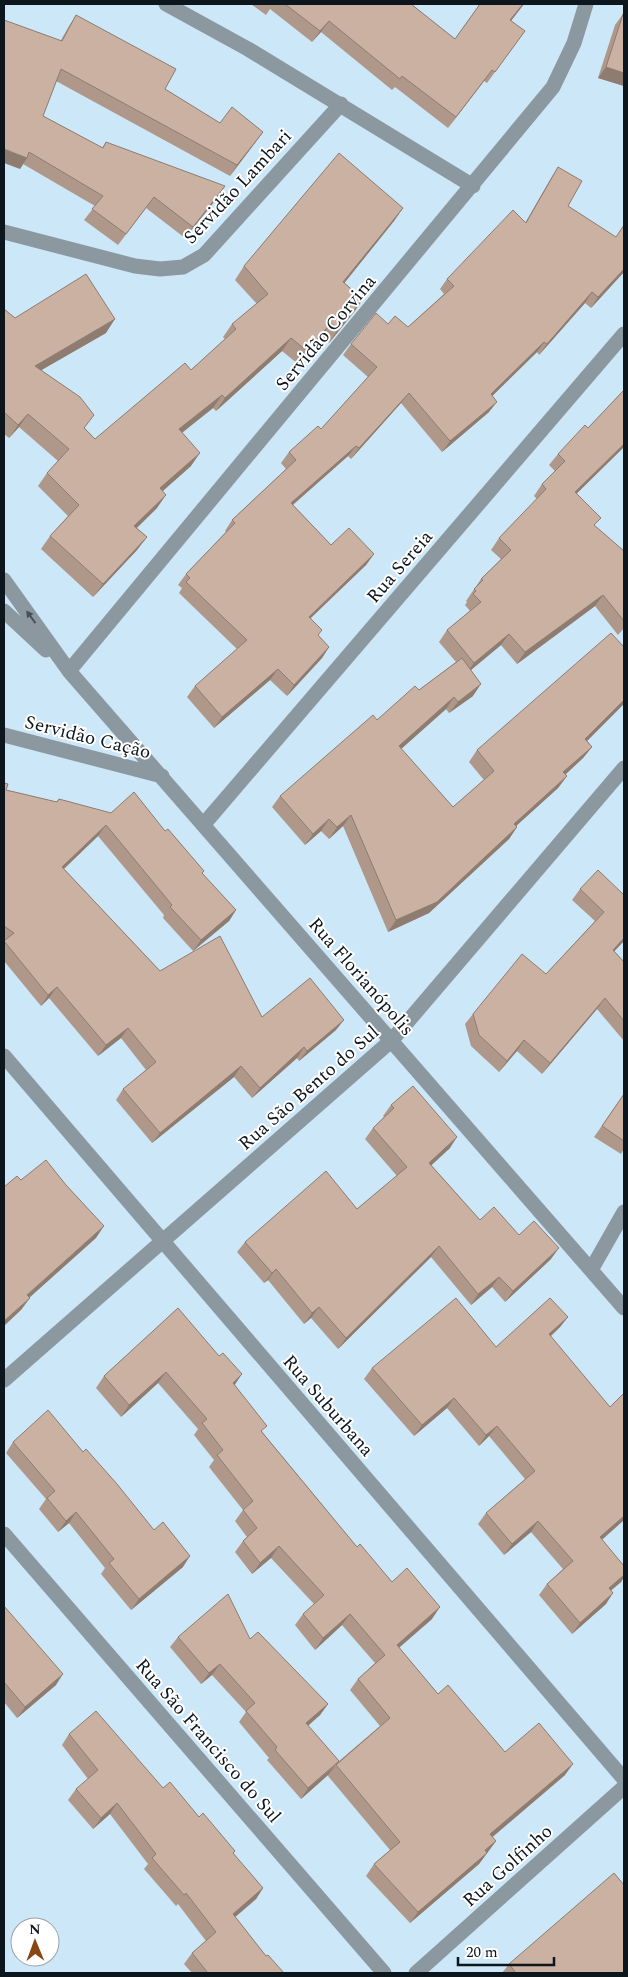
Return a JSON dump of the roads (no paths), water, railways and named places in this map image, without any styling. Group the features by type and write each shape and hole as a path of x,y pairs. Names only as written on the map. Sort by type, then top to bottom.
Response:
{"street":[{"path":"166,4 341,104 473,186"},
{"name":"Servidão Corvina","path":"69,671 473,186 553,87 574,43 586,4"},
{"name":"Servidão Lambari","path":"4,232 135,266 160,269 183,267 204,254 341,104"},
{"name":"Rua Sereia","path":"204,824 624,334"},
{"name":"Rua Florianópolis","path":"4,580 69,671"},
{"name":"Rua Florianópolis","path":"4,611 69,671 624,1308"},
{"name":"Servidão Cação","path":"4,735 162,776"},
{"name":"Rua São Bento do Sul","path":"4,1380 392,1040 624,768"},
{"name":"Rua Suburbana","path":"4,1056 624,1780"},
{"path":"591,1270 624,1212"},
{"name":"Rua São Francisco do Sul","path":"4,1534 384,1973"},
{"name":"Rua Golfinho","path":"416,1973 624,1787"}]}
